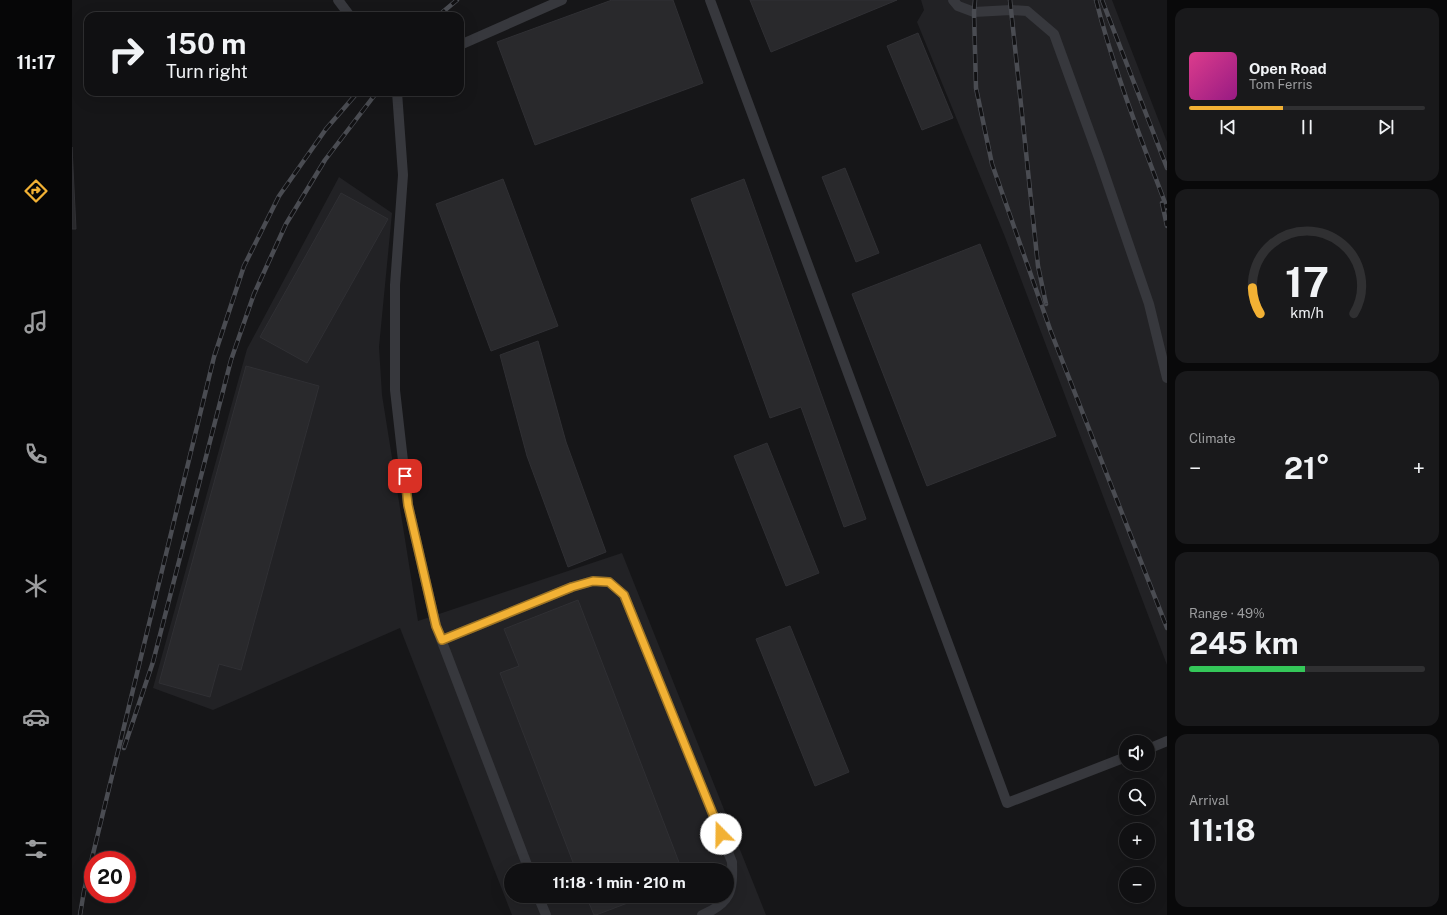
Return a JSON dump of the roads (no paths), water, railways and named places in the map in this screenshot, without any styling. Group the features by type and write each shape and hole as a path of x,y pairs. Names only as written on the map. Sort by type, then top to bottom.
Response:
{"lane":[{"path":"338,0 347,12"},
{"path":"464,43 562,0"},
{"path":"710,0 1007,803 1119,760"},
{"path":"953,0 958,6 974,12 1010,10 1027,11 1054,34 1099,158 1149,304 1167,378"},
{"path":"397,96 403,175 395,285 395,390 408,505 436,626 526,863"},
{"path":"442,640 572,587 593,581 609,582 624,595 732,862 733,881 730,896 716,910 702,915"},
{"path":"1155,745 1167,741"},
{"path":"541,903 546,915"}],"railway":[{"path":"443,12 457,0"},
{"path":"975,0 976,88 992,164 1051,332 1167,628"},
{"path":"1010,0 1038,266 1046,304"},
{"path":"1096,0 1111,53 1167,208"},
{"path":"1102,0 1167,168"},
{"path":"80,915 84,891 214,357 244,266 279,196 326,129 355,96"},
{"path":"124,748 153,662 231,360 254,294 286,224 325,160 374,96"},
{"path":"1162,203 1167,226"}]}
